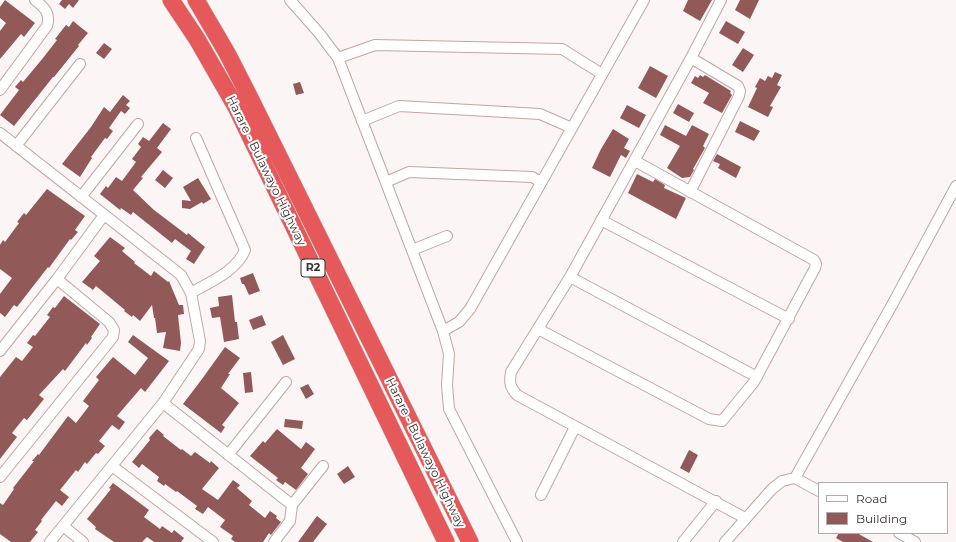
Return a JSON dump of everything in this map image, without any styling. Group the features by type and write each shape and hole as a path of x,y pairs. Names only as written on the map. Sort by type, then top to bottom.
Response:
{"highway":[{"name":"Harare - Bulawayo Highway","path":"171,0 197,39 236,107 444,540"},
{"name":"Harare - Bulawayo Highway","path":"196,0 227,53 247,92 470,542"}],"street":[{"path":"0,90 48,26 49,17 46,8 35,0"},
{"path":"290,0 319,33 338,58 443,331 449,354 449,409 517,542"},
{"path":"443,331 459,322 470,308 644,0"},
{"path":"721,0 635,161 570,277 512,372 509,382 517,395 745,518"},
{"path":"338,58 375,45 562,49 602,74"},
{"path":"690,192 740,91 738,86 691,58"},
{"path":"16,146 80,64"},
{"path":"362,121 399,106 540,114 572,128"},
{"path":"81,197 138,124"},
{"path":"0,133 181,275 191,293 200,347 163,403 50,542"},
{"path":"191,293 234,267 245,250 196,138"},
{"path":"538,328 709,419 722,421 735,407 757,377 815,268 816,264 814,260 635,161"},
{"path":"386,182 409,172 532,177 541,182"},
{"path":"795,478 896,298 956,186"},
{"path":"0,351 57,279 104,215"},
{"path":"601,220 789,319"},
{"path":"412,250 447,236"},
{"path":"570,277 757,377"},
{"path":"0,477 113,337 114,333 109,322 57,279"},
{"path":"228,455 286,382"},
{"path":"163,403 292,505"},
{"path":"541,495 575,427"},
{"path":"112,466 213,542"},
{"path":"274,542 290,521 292,505 323,466"},
{"path":"725,542 772,489 782,481 795,478 818,490"},
{"path":"682,542 716,501"},
{"path":"63,526 83,542"},
{"path":"901,534 915,542"}],"building":[{"path":"5,0 35,23 24,37 21,34 0,59 0,31 6,23 0,18 0,7"},
{"path":"62,0 79,0 73,8 69,4 65,9 59,4"},
{"path":"688,0 712,0 700,21 683,11"},
{"path":"740,0 759,0 750,19 735,10"},
{"path":"73,21 88,33 14,126 0,115 19,90 15,87 21,80 23,82 57,40 55,39 66,25 69,27"},
{"path":"726,21 745,32 738,44 719,33"},
{"path":"104,43 112,49 104,59 96,53"},
{"path":"743,48 754,55 743,72 732,65"},
{"path":"650,66 668,76 656,98 638,88"},
{"path":"775,72 782,75 777,85 781,87 770,106 773,107 768,117 748,107 760,78 765,81 768,76 772,78"},
{"path":"700,75 703,77 705,75 731,91 730,93 732,95 722,113 703,103 709,93 691,83 695,76 698,78"},
{"path":"300,82 304,93 296,95 293,84"},
{"path":"123,95 130,101 126,105 130,108 125,114 121,111 109,128 113,131 107,139 105,138 91,157 92,158 80,177 62,164 91,127 104,107 110,112"},
{"path":"678,104 694,113 689,122 673,113"},
{"path":"627,105 646,115 639,128 620,118"},
{"path":"740,121 760,131 754,141 735,132"},
{"path":"163,123 171,129 157,148 162,152 141,177 143,178 133,190 154,210 187,235 188,233 205,247 194,264 186,259 191,251 175,239 172,243 133,212 131,215 121,208 120,210 100,194 106,186 108,188 116,177 122,181 136,162 132,159 141,147 138,144 143,137 149,141"},
{"path":"665,125 686,136 692,125 709,134 703,146 705,148 690,177 682,178 667,168 680,146 660,135"},
{"path":"613,129 629,139 624,148 630,151 626,158 621,155 610,177 592,168"},
{"path":"717,154 741,167 736,178 718,168 720,164 713,161"},
{"path":"163,170 173,178 165,188 155,180"},
{"path":"637,174 653,182 655,179 665,185 664,188 686,198 676,219 628,193"},
{"path":"198,178 211,199 190,209 182,208 182,200 191,201 183,187"},
{"path":"47,189 85,216 75,230 78,232 71,240 70,239 49,268 48,267 17,307 14,305 5,317 0,313 0,294 12,278 0,269 0,245 3,240 5,242 19,223 17,222 24,213 26,215"},
{"path":"110,237 125,248 122,251 135,262 134,263 151,276 154,271 168,282 169,281 179,305 183,305 184,314 178,315 181,343 180,351 163,348 166,332 157,333 152,305 140,321 133,315 132,317 124,311 125,310 96,286 93,290 82,282 100,261 94,256"},
{"path":"253,273 260,291 249,295 240,278"},
{"path":"232,295 235,322 237,322 239,339 224,342 220,317 212,318 210,308 219,306 218,297"},
{"path":"64,296 100,324 87,345 86,343 65,371 63,369 39,395 44,399 27,420 24,418 12,433 17,437 0,459 0,377 16,357 22,361 33,347 27,343 33,335 35,336 50,317 47,315 53,307 55,308"},
{"path":"262,315 266,325 253,330 249,320"},
{"path":"133,335 169,361 145,392 141,388 117,416 125,422 119,430 112,425 99,441 105,446 98,454 96,453 87,464 85,462 78,472 76,470 60,490 69,497 62,506 56,501 41,520 42,521 35,530 38,532 30,542 11,542 0,534 0,503 3,505 14,489 13,488 34,461 32,461 38,454 39,455 68,416 76,423 89,406 83,401 99,380 96,377 113,357 135,375 148,358 128,342"},
{"path":"283,335 295,359 283,365 271,342"},
{"path":"225,347 240,358 228,374 230,374 221,388 239,403 222,425 225,427 221,433 183,404"},
{"path":"251,372 253,392 245,393 243,373"},
{"path":"308,384 314,394 306,399 300,388"},
{"path":"285,419 303,421 302,429 284,427"},
{"path":"157,429 164,435 163,436 181,450 182,449 191,456 195,452 210,463 211,461 219,468 202,489 218,500 233,480 240,485 237,488 252,501 249,505 265,518 270,511 277,516 276,518 281,522 271,535 269,533 263,542 235,542 231,539 233,536 220,527 225,520 208,507 203,514 195,509 197,506 177,491 176,492 165,484 164,486 157,481 159,477 142,464 139,468 132,462"},
{"path":"277,429 301,449 306,442 315,449 301,468 308,474 296,490 285,482 283,485 276,480 278,478 250,456 263,441 265,443"},
{"path":"689,450 698,455 689,473 680,468"},
{"path":"348,466 355,477 344,484 337,474"},
{"path":"113,483 149,510 144,517 160,529 162,526 172,533 174,530 184,538 181,542 154,542 147,537 142,542 114,542 95,529 96,527 87,519 111,489 109,488"},
{"path":"317,516 327,524 313,542 298,542"},
{"path":"838,534 859,534 873,542 843,542 836,538"}]}
